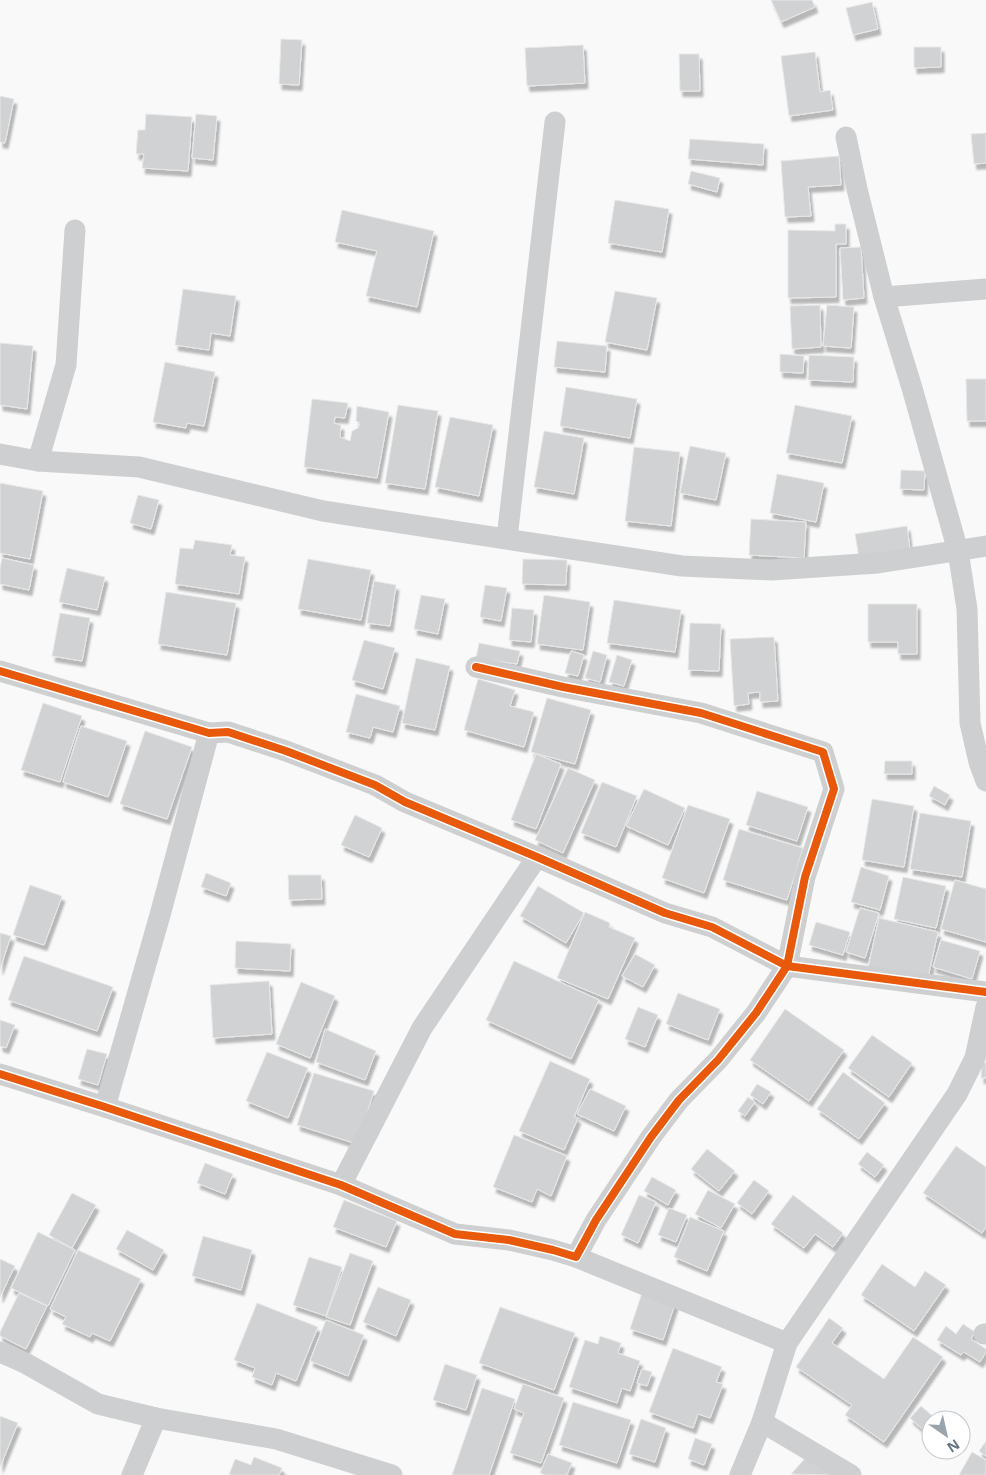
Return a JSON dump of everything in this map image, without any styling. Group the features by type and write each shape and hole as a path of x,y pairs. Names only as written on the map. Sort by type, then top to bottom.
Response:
{"street":[{"path":"507,538 555,122"},
{"path":"846,137 884,297 958,551 967,609 970,723 979,762 986,781"},
{"path":"38,461 66,365 75,230"},
{"path":"884,297 986,289"},
{"path":"0,454 38,461 139,467 323,511 682,566 771,570 878,562 986,546"},
{"path":"476,667 563,687 701,713 824,752 834,789 804,877 787,966 756,1013 718,1060 679,1100 651,1137 596,1220 576,1257"},
{"path":"0,671 209,733 228,732 286,751 375,785 405,802 538,857 665,913 712,927 787,966 986,992"},
{"path":"105,1106 160,916 209,733"},
{"path":"340,1185 422,1028 538,857"},
{"path":"740,1475 762,1422 787,1343 957,1094 976,1058 986,1007"},
{"path":"0,1074 105,1106 340,1185 455,1234 509,1240 576,1257 787,1343"},
{"path":"0,1352 25,1363 98,1404 156,1418 276,1440 392,1475"},
{"path":"132,1475 156,1418"},
{"path":"762,1422 850,1475"}],"building":[{"path":"771,0 812,0 815,7 781,22"},
{"path":"872,2 878,29 853,35 846,8"},
{"path":"281,39 302,40 299,85 279,84"},
{"path":"583,45 585,83 527,86 525,48"},
{"path":"914,47 941,47 941,67 914,68"},
{"path":"815,52 820,92 830,90 833,110 789,116 781,56"},
{"path":"679,54 699,54 700,91 680,91"},
{"path":"0,96 14,99 5,143 0,142"},
{"path":"146,114 192,117 188,171 142,168 144,154 136,154 138,130 145,130"},
{"path":"196,114 217,116 213,160 192,158"},
{"path":"986,133 986,163 974,164 971,134"},
{"path":"690,139 764,144 763,165 688,159"},
{"path":"839,156 841,185 808,187 811,216 785,217 781,161"},
{"path":"691,171 720,178 717,192 688,184"},
{"path":"615,200 669,209 662,252 608,243"},
{"path":"342,210 434,231 417,307 366,296 377,251 335,242"},
{"path":"835,224 846,224 846,244 836,244 836,297 788,298 788,230 835,231"},
{"path":"861,247 864,298 843,300 840,248"},
{"path":"183,289 236,296 230,336 211,333 209,350 175,345"},
{"path":"615,291 657,298 647,350 605,342"},
{"path":"820,305 821,347 792,349 790,306"},
{"path":"827,305 854,307 851,348 823,346"},
{"path":"557,341 607,346 605,372 554,367"},
{"path":"0,343 33,346 27,409 0,405"},
{"path":"780,354 804,356 803,373 780,372"},
{"path":"809,355 854,357 853,382 808,380"},
{"path":"165,362 215,372 204,426 187,423 186,428 153,422"},
{"path":"966,379 986,379 986,421 967,421"},
{"path":"566,387 637,399 630,438 560,426"},
{"path":"312,399 348,403 345,418 335,417 334,423 341,425 340,437 350,441 352,431 358,428 360,423 356,421 357,406 389,412 377,478 304,467"},
{"path":"398,405 438,411 425,489 385,483"},
{"path":"795,405 852,416 842,463 786,453"},
{"path":"450,417 493,425 479,496 435,487"},
{"path":"544,431 584,438 574,494 534,487"},
{"path":"690,446 726,453 716,500 680,493"},
{"path":"634,447 680,452 671,526 625,521"},
{"path":"901,470 925,471 924,490 900,489"},
{"path":"777,474 824,483 816,522 770,513"},
{"path":"0,483 43,491 30,559 0,553"},
{"path":"138,495 159,500 151,529 130,523"},
{"path":"751,519 806,522 804,558 749,555"},
{"path":"907,526 910,550 859,558 855,534"},
{"path":"195,540 232,545 230,555 245,557 239,594 175,584 180,548 193,549"},
{"path":"2,558 34,565 29,590 0,584"},
{"path":"308,559 371,570 361,620 298,609"},
{"path":"523,559 567,560 566,585 522,584"},
{"path":"67,568 105,577 97,610 59,602"},
{"path":"374,581 396,585 390,626 367,623"},
{"path":"485,585 507,588 501,621 480,617"},
{"path":"166,592 236,603 227,655 158,644"},
{"path":"421,595 445,599 438,634 414,629"},
{"path":"544,595 590,602 583,650 537,644"},
{"path":"614,600 681,610 675,652 607,643"},
{"path":"868,604 917,604 917,654 898,654 898,642 868,642"},
{"path":"512,608 534,610 531,642 509,640"},
{"path":"60,613 90,618 82,661 52,656"},
{"path":"690,623 721,624 719,671 688,670"},
{"path":"774,637 778,701 760,702 760,692 748,693 749,704 734,706 730,639"},
{"path":"364,640 395,648 383,689 352,680"},
{"path":"479,643 520,651 517,664 476,658"},
{"path":"571,651 584,655 578,676 565,673"},
{"path":"593,651 607,655 600,682 585,678"},
{"path":"617,655 632,660 624,686 609,682"},
{"path":"416,658 450,666 435,730 402,723"},
{"path":"478,679 515,690 510,706 534,712 524,747 464,730"},
{"path":"356,694 400,706 393,732 373,727 370,738 346,732"},
{"path":"547,698 591,710 575,764 531,752"},
{"path":"43,703 82,716 60,782 21,770"},
{"path":"81,726 127,741 108,797 63,782"},
{"path":"145,731 192,747 167,819 120,804"},
{"path":"536,754 561,764 536,829 511,820"},
{"path":"885,761 912,761 912,774 884,774"},
{"path":"568,768 595,780 563,853 535,840"},
{"path":"602,782 637,796 616,847 581,833"},
{"path":"934,786 950,795 945,805 929,796"},
{"path":"644,789 685,808 668,845 626,826"},
{"path":"757,791 808,807 797,841 746,825"},
{"path":"872,799 914,806 904,867 862,860"},
{"path":"688,805 730,819 704,893 662,878"},
{"path":"920,813 971,821 962,877 910,869"},
{"path":"355,815 382,828 369,857 341,845"},
{"path":"739,829 803,848 787,900 723,880"},
{"path":"861,867 889,876 880,910 851,902"},
{"path":"206,873 231,883 226,896 201,887"},
{"path":"288,875 321,875 322,899 289,900"},
{"path":"903,877 946,886 936,928 894,919"},
{"path":"955,880 986,889 986,942 941,929"},
{"path":"30,885 62,896 44,945 13,935"},
{"path":"538,886 584,913 566,943 520,916"},
{"path":"860,908 879,913 865,958 846,952"},
{"path":"585,912 610,923 609,927 635,938 608,999 557,978"},
{"path":"879,918 938,932 927,982 868,968"},
{"path":"816,922 850,932 843,955 809,945"},
{"path":"0,933 11,936 0,969"},
{"path":"941,940 980,951 972,979 933,967"},
{"path":"236,941 291,944 290,971 235,968"},
{"path":"635,954 655,965 643,987 622,976"},
{"path":"24,956 113,987 97,1031 8,1000"},
{"path":"514,961 599,1000 571,1059 486,1020"},
{"path":"269,981 272,1034 213,1038 210,985"},
{"path":"301,982 335,996 310,1058 276,1044"},
{"path":"678,993 720,1009 708,1040 666,1024"},
{"path":"638,1007 658,1015 645,1047 625,1039"},
{"path":"785,1009 844,1050 809,1101 750,1060"},
{"path":"0,1020 15,1025 6,1048 0,1046"},
{"path":"325,1029 376,1051 365,1080 316,1062"},
{"path":"872,1035 912,1063 889,1097 848,1068"},
{"path":"87,1049 107,1054 98,1085 78,1079"},
{"path":"267,1052 308,1068 288,1118 246,1101"},
{"path":"550,1061 590,1079 574,1117 578,1118 564,1150 519,1131"},
{"path":"982,1063 986,1063 986,1078 981,1078"},
{"path":"843,1072 885,1103 859,1139 817,1109"},
{"path":"314,1073 374,1091 357,1144 297,1125"},
{"path":"757,1084 771,1092 763,1104 750,1095"},
{"path":"590,1089 626,1106 614,1131 577,1114"},
{"path":"748,1097 755,1102 745,1116 738,1111"},
{"path":"514,1135 567,1156 551,1196 537,1189 532,1202 493,1187"},
{"path":"956,1146 986,1167 986,1227 982,1233 923,1193"},
{"path":"707,1149 735,1171 719,1191 691,1169"},
{"path":"867,1152 884,1165 875,1177 858,1164"},
{"path":"205,1163 233,1174 225,1194 197,1183"},
{"path":"652,1177 676,1190 668,1205 644,1191"},
{"path":"754,1180 769,1191 752,1214 737,1203"},
{"path":"708,1190 735,1204 721,1228 695,1214"},
{"path":"72,1193 96,1205 72,1248 49,1235"},
{"path":"639,1195 656,1202 638,1243 621,1235"},
{"path":"793,1195 843,1233 833,1247 815,1234 804,1248 771,1224"},
{"path":"344,1200 397,1221 386,1247 333,1227"},
{"path":"669,1208 687,1215 676,1242 658,1235"},
{"path":"690,1217 724,1231 707,1271 674,1257"},
{"path":"127,1230 164,1250 153,1270 116,1249"},
{"path":"38,1232 75,1250 48,1306 11,1288"},
{"path":"203,1236 252,1250 241,1290 192,1276"},
{"path":"78,1250 141,1279 110,1341 92,1333 90,1337 62,1324 66,1317 50,1309"},
{"path":"350,1253 373,1261 350,1325 326,1317"},
{"path":"309,1257 342,1267 326,1316 293,1305"},
{"path":"0,1259 15,1266 0,1297"},
{"path":"882,1264 915,1287 925,1271 946,1285 914,1331 861,1295"},
{"path":"378,1287 411,1300 396,1336 363,1322"},
{"path":"644,1287 677,1298 663,1340 630,1329"},
{"path":"19,1293 47,1306 26,1349 0,1336 0,1332"},
{"path":"257,1303 318,1327 296,1381 276,1373 272,1385 252,1377 255,1368 234,1360"},
{"path":"500,1307 575,1333 554,1390 479,1363"},
{"path":"829,1318 843,1328 832,1343 884,1379 913,1337 943,1357 884,1442 845,1415 852,1405 796,1367"},
{"path":"326,1320 364,1335 348,1376 310,1361"},
{"path":"963,1324 975,1332 971,1339 986,1349 980,1362 964,1352 961,1355 937,1340 946,1326 956,1334"},
{"path":"600,1336 621,1343 618,1353 640,1361 630,1391 622,1388 617,1403 569,1387 585,1340 598,1344"},
{"path":"673,1348 722,1367 716,1382 723,1384 710,1418 698,1414 693,1428 649,1412"},
{"path":"445,1364 477,1375 466,1410 433,1400"},
{"path":"642,1369 652,1372 647,1386 637,1383"},
{"path":"523,1384 564,1398 541,1463 510,1453 524,1413 514,1409"},
{"path":"482,1388 515,1399 489,1475 452,1475"},
{"path":"573,1402 631,1420 617,1463 559,1445"},
{"path":"921,1406 926,1410 921,1410 921,1428 910,1418"},
{"path":"0,1416 18,1423 0,1467"},
{"path":"641,1419 666,1428 655,1462 629,1454"},
{"path":"695,1438 712,1444 704,1465 688,1459"},
{"path":"986,1441 986,1456 979,1451"},
{"path":"972,1452 986,1460 986,1475 959,1475 967,1460 971,1460"},
{"path":"548,1454 572,1463 567,1475 545,1475 540,1473"},
{"path":"808,1455 831,1475 791,1474"},
{"path":"254,1457 282,1468 279,1475 229,1475 235,1459 251,1465"}],"cycle path":[{"path":"0,1074 341,1185 455,1234 509,1240 576,1257 596,1220 651,1137 679,1100 718,1060 756,1013 787,966 805,877 834,789 823,752 701,713 563,687 476,667"},
{"path":"0,671 209,733 228,732 286,751 375,785 405,802 665,913 712,927 787,966 986,992"}]}
